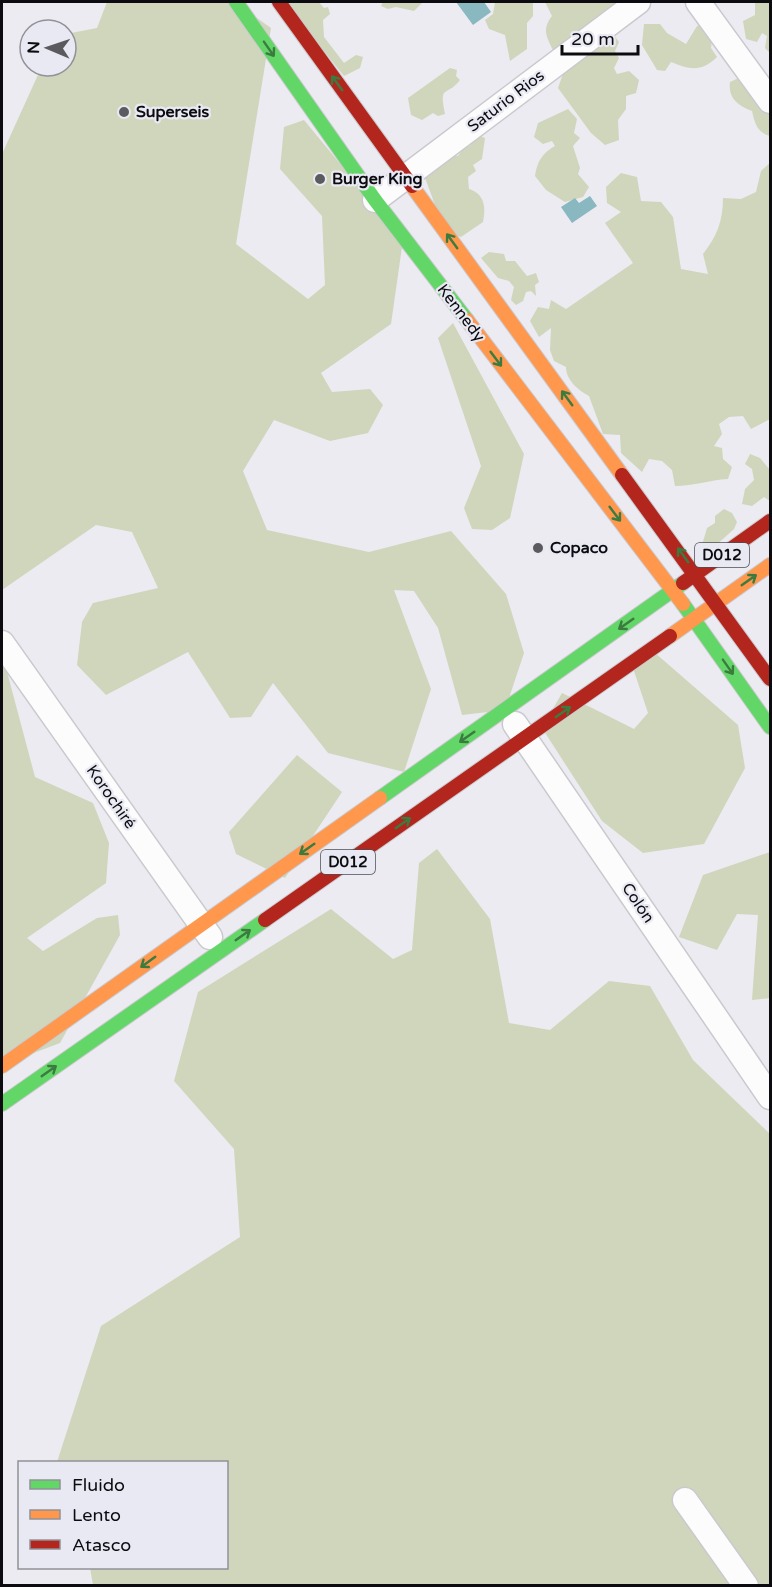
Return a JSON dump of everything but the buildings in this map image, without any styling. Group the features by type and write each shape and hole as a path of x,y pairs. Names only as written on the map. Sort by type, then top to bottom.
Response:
{"main road":[{"name":"Kennedy","path":"236,2 375,200 673,590 771,727"},
{"path":"279,2 771,679"},
{"name":"D012","path":"2,1066 771,521"},
{"name":"D012","path":"2,1104 771,565"}],"street":[{"name":"Saturio Rios","path":"375,200 638,2"},
{"path":"698,2 771,101"},
{"name":"Korochiré","path":"2,643 219,951"},
{"name":"Colón","path":"505,710 771,1097"},
{"path":"685,1500 746,1586"}],"green space":[{"path":"107,2 234,2 271,28 236,244 308,299 325,285 322,216 280,169 284,127 304,120 403,240 391,324 321,373 332,392 370,389 383,405 368,433 330,441 274,420 243,471 267,530 369,552 451,531 506,594 524,653 505,710 462,715 438,628 414,591 394,590 431,689 404,772 328,753 273,683 251,717 230,718 188,652 106,695 77,665 82,622 93,603 158,588 132,532 96,525 2,590 2,154 37,78 78,78 78,32 97,28"},
{"path":"285,2 319,2 324,8 328,7 330,14 323,20 324,37 344,63 356,55 363,57 360,68 344,76"},
{"path":"383,2 423,2 414,11 396,7 388,9 381,6"},
{"path":"495,2 533,2 533,16 527,23 527,49 510,61 505,35 489,29 485,20 493,14"},
{"path":"545,2 616,2 617,12 569,47 553,50 546,33 552,16"},
{"path":"755,2 770,2 770,53 765,48 767,36 762,33 757,42 746,39 743,21 755,15"},
{"path":"714,22 711,48 717,57 701,67 684,67 671,62 665,71 657,70 642,45 644,24 660,24 667,33 686,44 697,26"},
{"path":"614,35 619,42 615,51 619,58 614,68 617,74 629,71 639,80 636,93 626,96 626,109 618,120 619,140 605,145 591,133 558,88 565,68"},
{"path":"450,68 457,70 456,76 460,80 443,94 445,114 438,116 433,113 422,120 411,115 408,98"},
{"path":"741,77 770,108 770,136 757,127 752,111 732,97 730,82"},
{"path":"568,109 577,119 574,133 580,138 573,146 580,168 578,174 589,187 583,197 565,202 546,190 535,176 541,158 555,146 552,141 543,144 534,137 538,123"},
{"path":"475,134 485,138 482,159 473,165 476,171 468,177 469,189 481,198 484,217 483,222 461,237 445,232 421,167 448,154 458,156 464,147 470,146"},
{"path":"770,163 770,419 751,429 743,416 729,417 719,424 722,434 714,446 722,448 723,459 732,467 728,479 675,486 672,470 662,461 649,459 642,472 621,453 620,435 603,434 589,396 573,384 566,367 554,361 550,350 551,328 539,337 530,321 538,307 549,309 551,300 566,309 633,263 605,223 621,212 607,203 606,187 621,173 637,177 641,201 661,202 673,217 681,269 708,274 703,254 718,228 723,198 741,199 756,192 761,171"},
{"path":"489,252 504,254 506,261 515,261 527,276 536,273 539,282 535,285 536,296 531,291 526,292 523,301 516,305 511,300 514,287 509,281 498,278 481,258"},
{"path":"453,323 524,454 510,518 492,530 472,529 464,508 481,466 438,338"},
{"path":"750,454 760,458 770,470 770,501 764,497 752,506 742,504 745,489 754,480 752,469 745,464"},
{"path":"724,509 732,513 737,522 734,529 713,548 702,545 707,528 715,523 715,516"},
{"path":"647,646 738,725 745,768 704,844 643,853 602,821 542,728 562,693 634,729 648,713 630,659"},
{"path":"2,653 35,777 93,803 109,843 106,883 27,938 43,951 97,918 118,915 120,935 60,1043 2,1065"},
{"path":"297,755 342,792 285,878 236,854 229,832"},
{"path":"437,849 490,919 509,1023 550,1030 609,981 650,986 693,1060 770,1134 770,1585 93,1585 90,1569 228,1569 228,1461 57,1461 101,1326 240,1237 234,1149 174,1081 198,992 331,909 393,959 412,950 419,863"},
{"path":"770,852 770,998 752,1000 758,915 737,914 717,950 679,937 703,875"}],"water":[{"path":"456,2 484,2 491,12 473,25"},
{"path":"590,196 597,206 572,223 561,207 575,198 579,203"}],"traffic: fast":[{"path":"236,2 375,200 467,320"},
{"path":"380,798 683,583"},
{"path":"683,604 770,727"},
{"path":"2,1104 265,920"}],"traffic: slow":[{"path":"412,186 622,475"},
{"path":"467,320 683,604"},
{"path":"670,636 770,565"},
{"path":"2,1066 380,798"}],"traffic: jam":[{"path":"279,2 412,186"},
{"path":"622,475 770,679"},
{"path":"683,583 770,521"},
{"path":"265,920 670,636"}],"place":[{"name":"Superseis","path":"124,112"},
{"name":"Burger King","path":"320,179"},
{"name":"Copaco","path":"538,548"}]}
